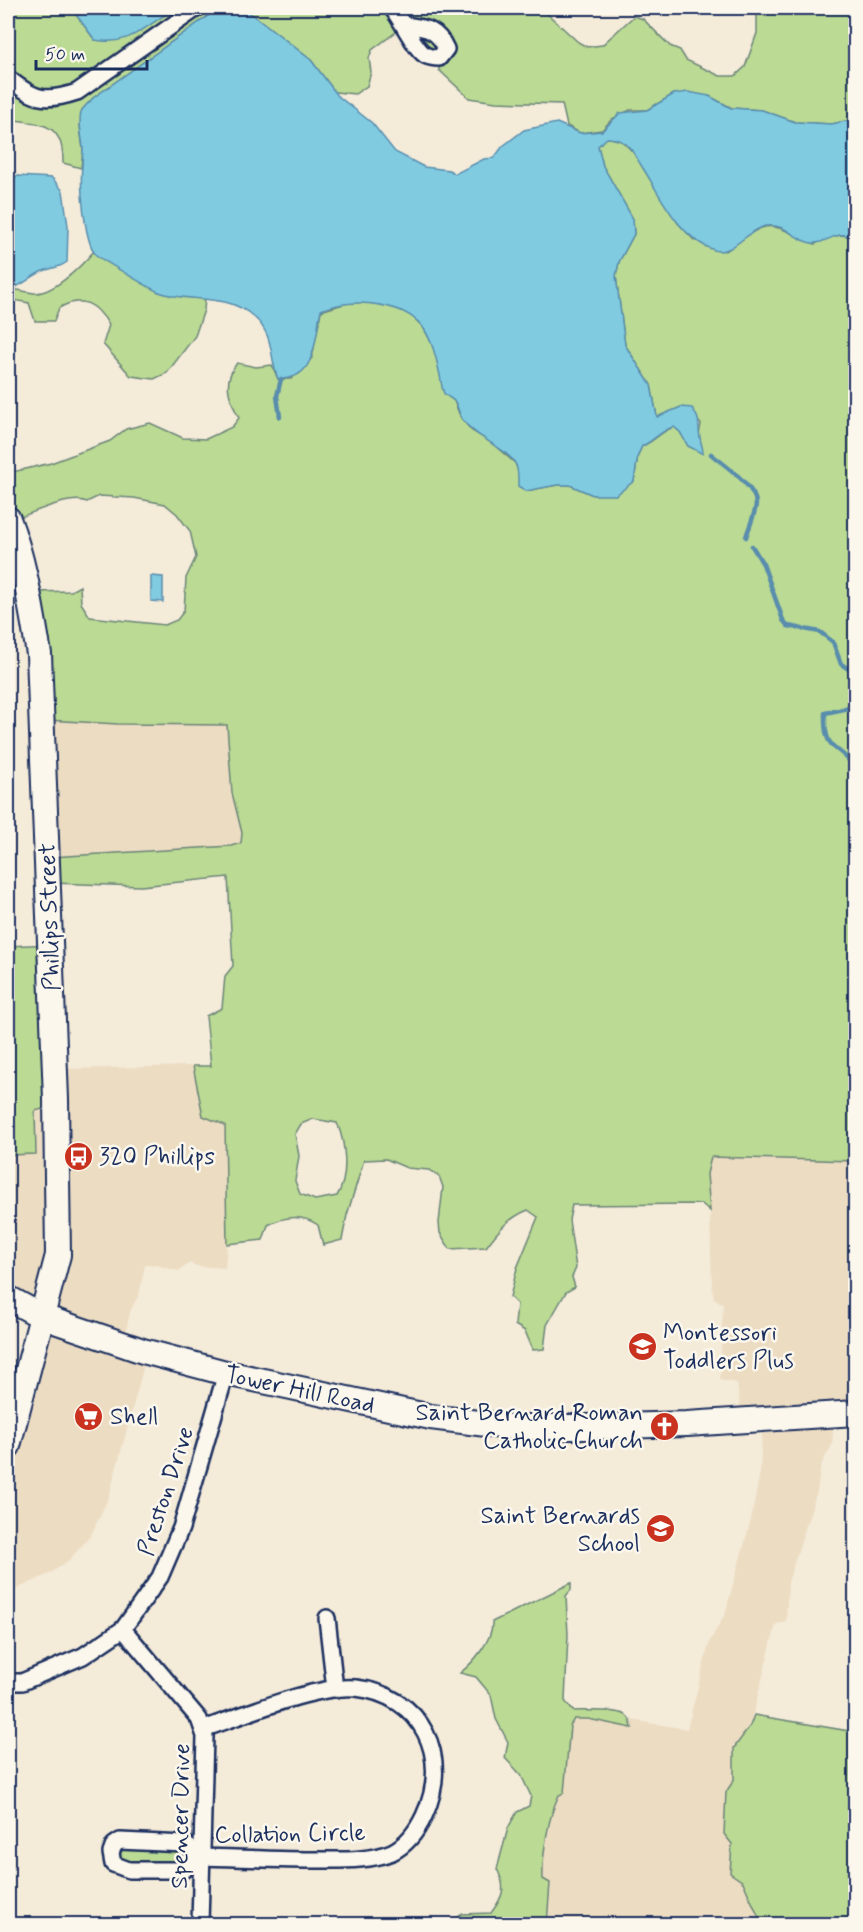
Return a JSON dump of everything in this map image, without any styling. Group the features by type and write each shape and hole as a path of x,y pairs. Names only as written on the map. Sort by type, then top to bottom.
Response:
{"main road":[{"name":"Phillips Street","path":"8,519 17,542 29,590 39,654 58,1174 58,1256 8,1446"},
{"name":"Tower Hill Road","path":"8,1298 43,1317 143,1351 226,1373 431,1417 510,1427 687,1424 855,1413"}],"street":[{"path":"8,78 26,93 41,98 57,99 77,92 197,8"},
{"path":"392,8 405,25"},
{"name":"Preston Drive","path":"8,1682 22,1682 83,1656 123,1629 160,1577 181,1528 226,1373"},
{"path":"327,1618 335,1689"},
{"name":"Spencer Drive","path":"123,1629 199,1719 203,1729 205,1741 200,1924"},
{"name":"Collation Circle","path":"201,1857 184,1844 151,1842 120,1841 114,1845 111,1853 114,1864 129,1870 183,1870 201,1857 358,1859 392,1851 416,1834 430,1803 436,1767 430,1739 407,1707 379,1693 354,1688 316,1692 203,1729"}],"shaded area":[{"path":"46,720 118,724 228,725 232,793 242,833 241,843 231,846 51,857"},
{"path":"193,1066 203,1116 225,1124 227,1244 225,1268 196,1266 190,1263 178,1271 157,1265 145,1265 139,1295 131,1309 126,1330 129,1347 147,1354 109,1496 91,1535 69,1560 49,1574 8,1593 8,1476 51,1327 8,1301 8,1147 26,1113 65,1069"},
{"path":"711,1157 854,1161 856,1169 855,1413 834,1414 832,1445 821,1465 817,1491 788,1582 786,1622 776,1624 750,1726 734,1748 734,1780 726,1792 732,1844 730,1873 743,1882 760,1920 758,1924 547,1924 550,1883 543,1879 542,1863 554,1804 559,1795 564,1793 570,1726 574,1719 588,1719 631,1728 631,1720 687,1729 710,1641 725,1614 751,1520 760,1472 763,1419 742,1420 737,1383 720,1380 723,1304 714,1298 712,1287 707,1174"}],"green space":[{"path":"8,8 71,8 95,40 177,8 222,8 93,98 82,110 81,168 63,163 62,150 55,132 40,124 8,119"},
{"path":"241,8 541,8 578,42 587,47 602,45 634,16 643,19 670,46 680,50 686,60 720,76 735,76 745,67 757,33 757,8 855,8 855,119 832,124 795,122 762,110 732,108 709,96 674,94 647,110 630,110 612,119 602,130 580,133 567,126 562,104 496,102 469,98 439,70 439,63 420,31 404,26 372,50 369,58 371,72 367,86 355,94 335,92 311,60"},
{"path":"607,137 622,141 634,153 678,223 694,240 726,251 752,232 769,227 787,231 815,244 840,235 855,239 855,1169 853,1161 711,1157 707,1174 710,1211 702,1204 572,1205 569,1220 576,1268 572,1277 575,1287 566,1292 547,1325 544,1349 533,1350 525,1331 515,1325 517,1304 510,1297 517,1268 538,1217 528,1210 521,1213 504,1225 486,1247 450,1249 440,1233 443,1187 439,1176 429,1170 407,1168 386,1159 364,1160 347,1215 342,1240 323,1245 318,1225 306,1219 293,1218 268,1225 263,1240 227,1244 225,1125 203,1116 193,1066 211,1066 206,1016 222,1008 225,976 233,966 228,877 141,886 51,883 51,857 231,846 241,843 242,833 232,793 227,725 118,724 46,720 38,592 71,591 80,586 81,603 90,617 165,625 177,620 184,611 186,578 196,557 190,531 177,514 165,504 134,498 99,496 87,502 80,500 52,505 18,518 8,494 8,473 51,463 110,441 126,429 150,423 183,438 206,439 232,427 239,418 232,404 228,383 237,363 256,367 272,365 278,379 291,379 312,358 321,311 350,302 398,308 412,316 423,327 435,349 444,393 454,401 461,418 472,431 489,441 515,463 526,491 570,485 593,495 634,481 638,455 642,446 674,427 680,432 688,446 702,453 699,434 701,424 681,407 657,417 651,385 625,345 616,276 619,262 634,234 633,219 603,166 598,146","holes":["313,1119 337,1123 345,1160 341,1188 337,1196 315,1200 300,1194 295,1181 299,1156 295,1134 301,1124"]},
{"path":"94,251 159,292 205,298 204,310 195,336 167,373 154,379 131,376 103,344 109,325 99,311 88,303 75,302 59,308 54,321 35,321 29,303 8,299 8,290 36,293 52,288 76,270"},
{"path":"53,944 57,1105 35,1111 36,1154 8,1155 8,946"},
{"path":"571,1583 571,1590 566,1596 568,1635 565,1701 573,1711 615,1712 626,1715 632,1728 588,1719 574,1719 570,1726 564,1793 559,1795 555,1804 545,1848 543,1879 550,1883 547,1924 433,1924 457,1918 462,1914 491,1913 503,1887 497,1869 508,1828 517,1812 529,1806 531,1796 521,1775 505,1758 508,1742 496,1719 491,1695 476,1677 460,1673 486,1643 492,1622"},
{"path":"754,1715 855,1732 855,1924 758,1924 760,1920 743,1882 730,1873 732,1844 724,1834 726,1792 734,1780 734,1748 750,1726"},
{"path":"117,1848 177,1851 183,1855 184,1862 118,1862"}],"water":[{"path":"71,8 177,8 129,37 108,41 95,40"},
{"path":"222,8 241,8 311,60 338,96 372,123 395,152 424,167 449,170 455,174 484,159 494,158 503,146 524,130 557,123 580,133 602,131 620,113 647,110 674,94 688,92 709,96 731,108 762,110 795,122 832,124 855,119 855,239 843,235 812,243 780,227 766,226 759,228 727,250 714,250 701,244 680,226 627,145 619,140 607,138 598,146 603,166 633,219 634,234 619,262 616,276 625,345 651,385 657,417 681,407 692,408 698,420 703,454 688,446 680,432 674,427 665,430 642,446 638,455 634,481 616,495 593,495 570,485 526,491 518,486 518,471 510,457 467,426 455,402 445,394 428,335 415,319 405,313 394,308 365,303 336,305 321,310 315,345 307,365 301,373 291,378 278,379 265,331 254,317 243,309 219,301 159,292 96,255 88,238 84,212 83,148 80,125 83,108 93,98"},
{"path":"17,176 52,178 63,191 68,226 67,262 43,271 8,290 8,181"},
{"path":"151,576 163,577 163,602 151,601"}],"waterway":[{"path":"280,417 277,396 281,379"},
{"path":"711,454 738,476 755,497 756,504 746,537"},
{"path":"752,546 763,564 783,620 788,626 820,632 833,642 841,664 855,673 853,700 849,708 825,713 825,726 833,747 856,769"}],"place":[{"name":"320 Phillips","path":"78,1156"},
{"name":"Montessori Toddlers Plus","path":"642,1346"},
{"name":"Shell","path":"89,1416"},
{"name":"Saint Bernard Roman Catholic Church","path":"664,1426"},
{"name":"Saint Bernards School","path":"661,1529"}]}
